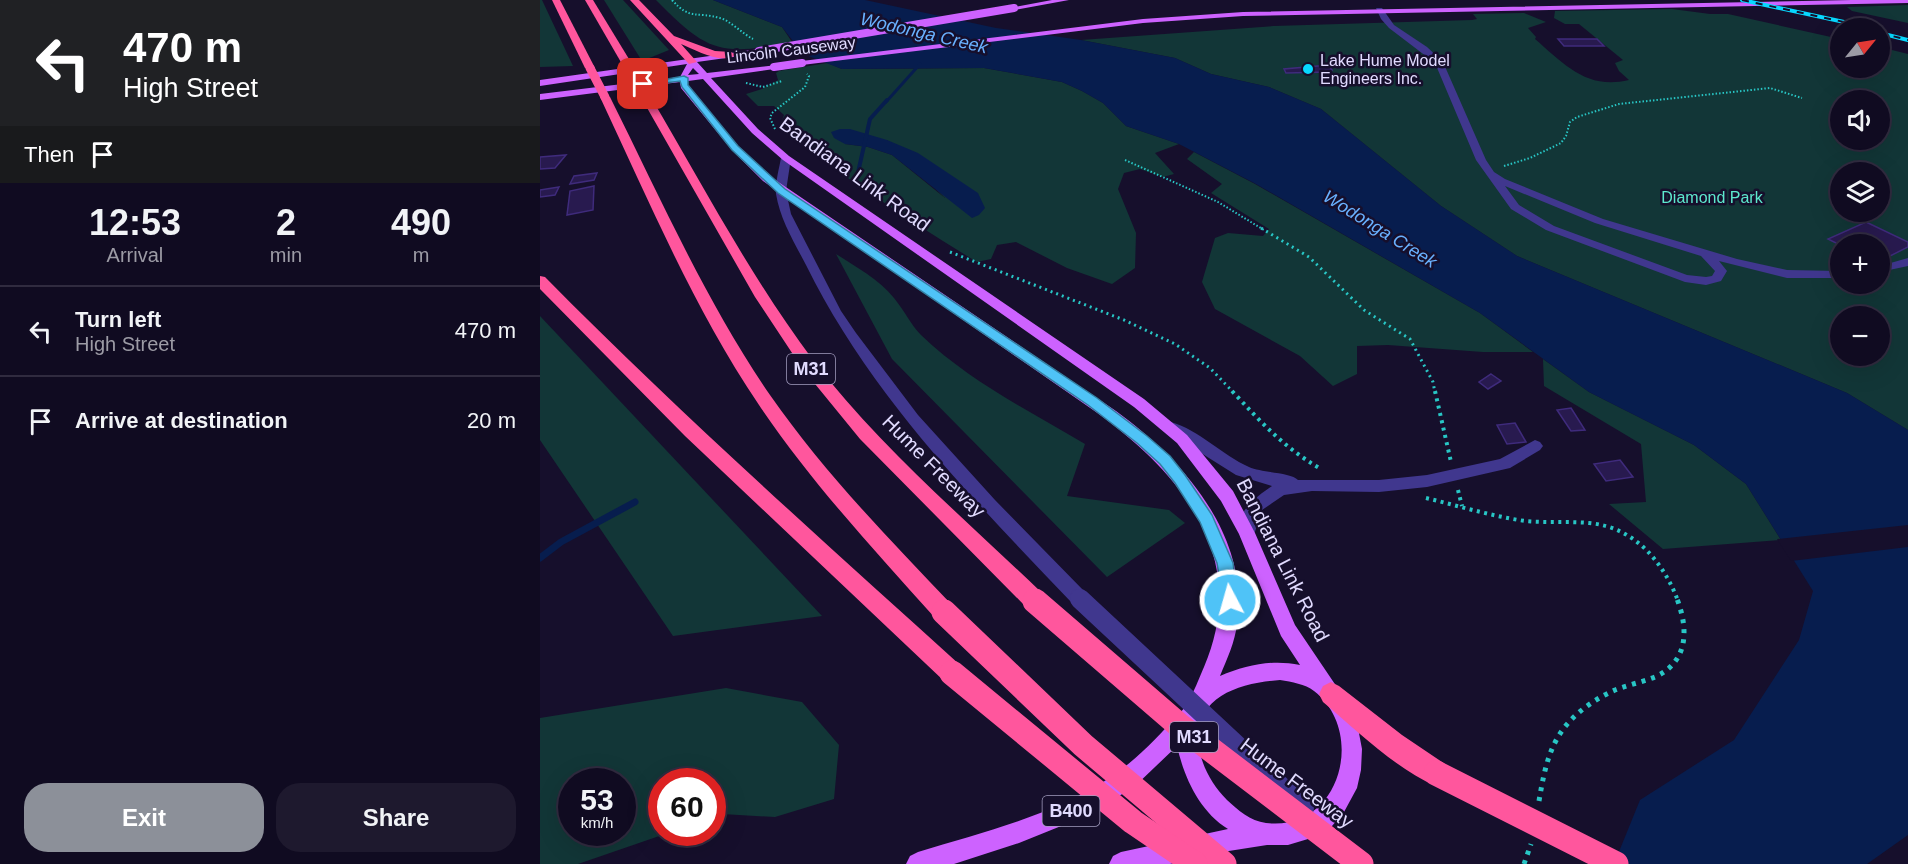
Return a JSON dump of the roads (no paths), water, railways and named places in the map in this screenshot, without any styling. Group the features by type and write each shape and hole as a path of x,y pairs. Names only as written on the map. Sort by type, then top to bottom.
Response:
{"highway":[{"name":"M31","path":"556,0 707,302 742,366 788,433 855,517 944,612 1083,746 1224,864"},
{"name":"Hume Freeway","path":"589,0 762,297 808,364 866,434 1035,601 1180,726 1363,864"},
{"name":"B400","path":"634,0 692,62"},
{"path":"669,35 713,54 731,56"},
{"path":"540,280 615,358 952,673 1133,822 1195,864"},
{"path":"1328,691 1393,744 1437,773 1616,864"}],"main road":[{"name":"Lincoln Causeway","path":"540,83 731,56 1066,0"},
{"path":"1529,0 1536,8"},
{"name":"Lincoln Causeway","path":"540,97 1074,29 1215,16 1377,5 1536,8 1908,1"},
{"path":"684,78 692,62"},
{"name":"Bandiana Link Road","path":"692,62 704,76 725,86 755,131 786,158 1139,403 1168,426 1209,470 1227,496 1247,533 1281,618 1328,691"},
{"path":"725,86 771,67"},
{"name":"B400","path":"684,78 684,86 735,148 781,191 1092,402 1142,439 1170,466 1207,520 1219,544 1229,583 1225,633 1188,729 1191,758 1198,777 1215,805 1245,829 1268,834 1285,834"},
{"name":"B400","path":"918,864 1054,819 1094,800 1116,787 1149,761 1196,707 1223,685 1246,675 1262,672 1294,673 1305,676 1328,691 1340,708 1350,736 1352,754 1348,783 1337,804 1322,820 1304,830 1216,842 1121,864"}],"lane":[{"path":"1377,5 1391,27 1432,54 1439,62 1489,173 1508,199 1521,212 1576,238 1676,274 1700,280 1713,279 1720,275 1718,266 1706,254"},
{"path":"786,158 781,191 788,220 835,311 884,382 948,460 1078,597 1363,864"},
{"path":"1489,173 1529,194 1583,216 1706,254 1787,274 1830,275"},
{"path":"1890,266 1908,262"},
{"path":"1168,426 1252,475 1264,479 1312,485"},
{"path":"1247,533 1250,516 1264,498 1288,486 1379,486 1427,482 1504,464 1535,446"}],"water":[{"name":"Wodonga Creek","path":"713,0 865,0 996,28 1081,40 1175,58 1211,74 1269,87 1321,109 1441,206 1517,256 1847,393 1908,430 1908,835 1867,864 1614,864 1640,800 1734,740 1799,640 1813,591 1746,484 1694,445 1589,392 1480,313 1256,184 1179,144 1126,126 1103,103 1082,91 1062,82 984,68 842,69 803,54 782,27"},
{"path":"850,129 887,140 918,153 978,193 985,208 979,215 972,218 892,155 868,147 845,144 834,138 831,132"}],"waterway":[{"path":"886,102 920,64"},
{"path":"857,177 870,119 887,100"},
{"path":"540,558 561,542 635,502"}],"railway":[{"path":"1742,0 1830,19"},
{"path":"1890,36 1908,40"}],"place":[{"name":"Lake Hume Model Engineers Inc.","path":"1308,69"}],"park label":[{"name":"Diamond Park","path":"1712,197"}]}
